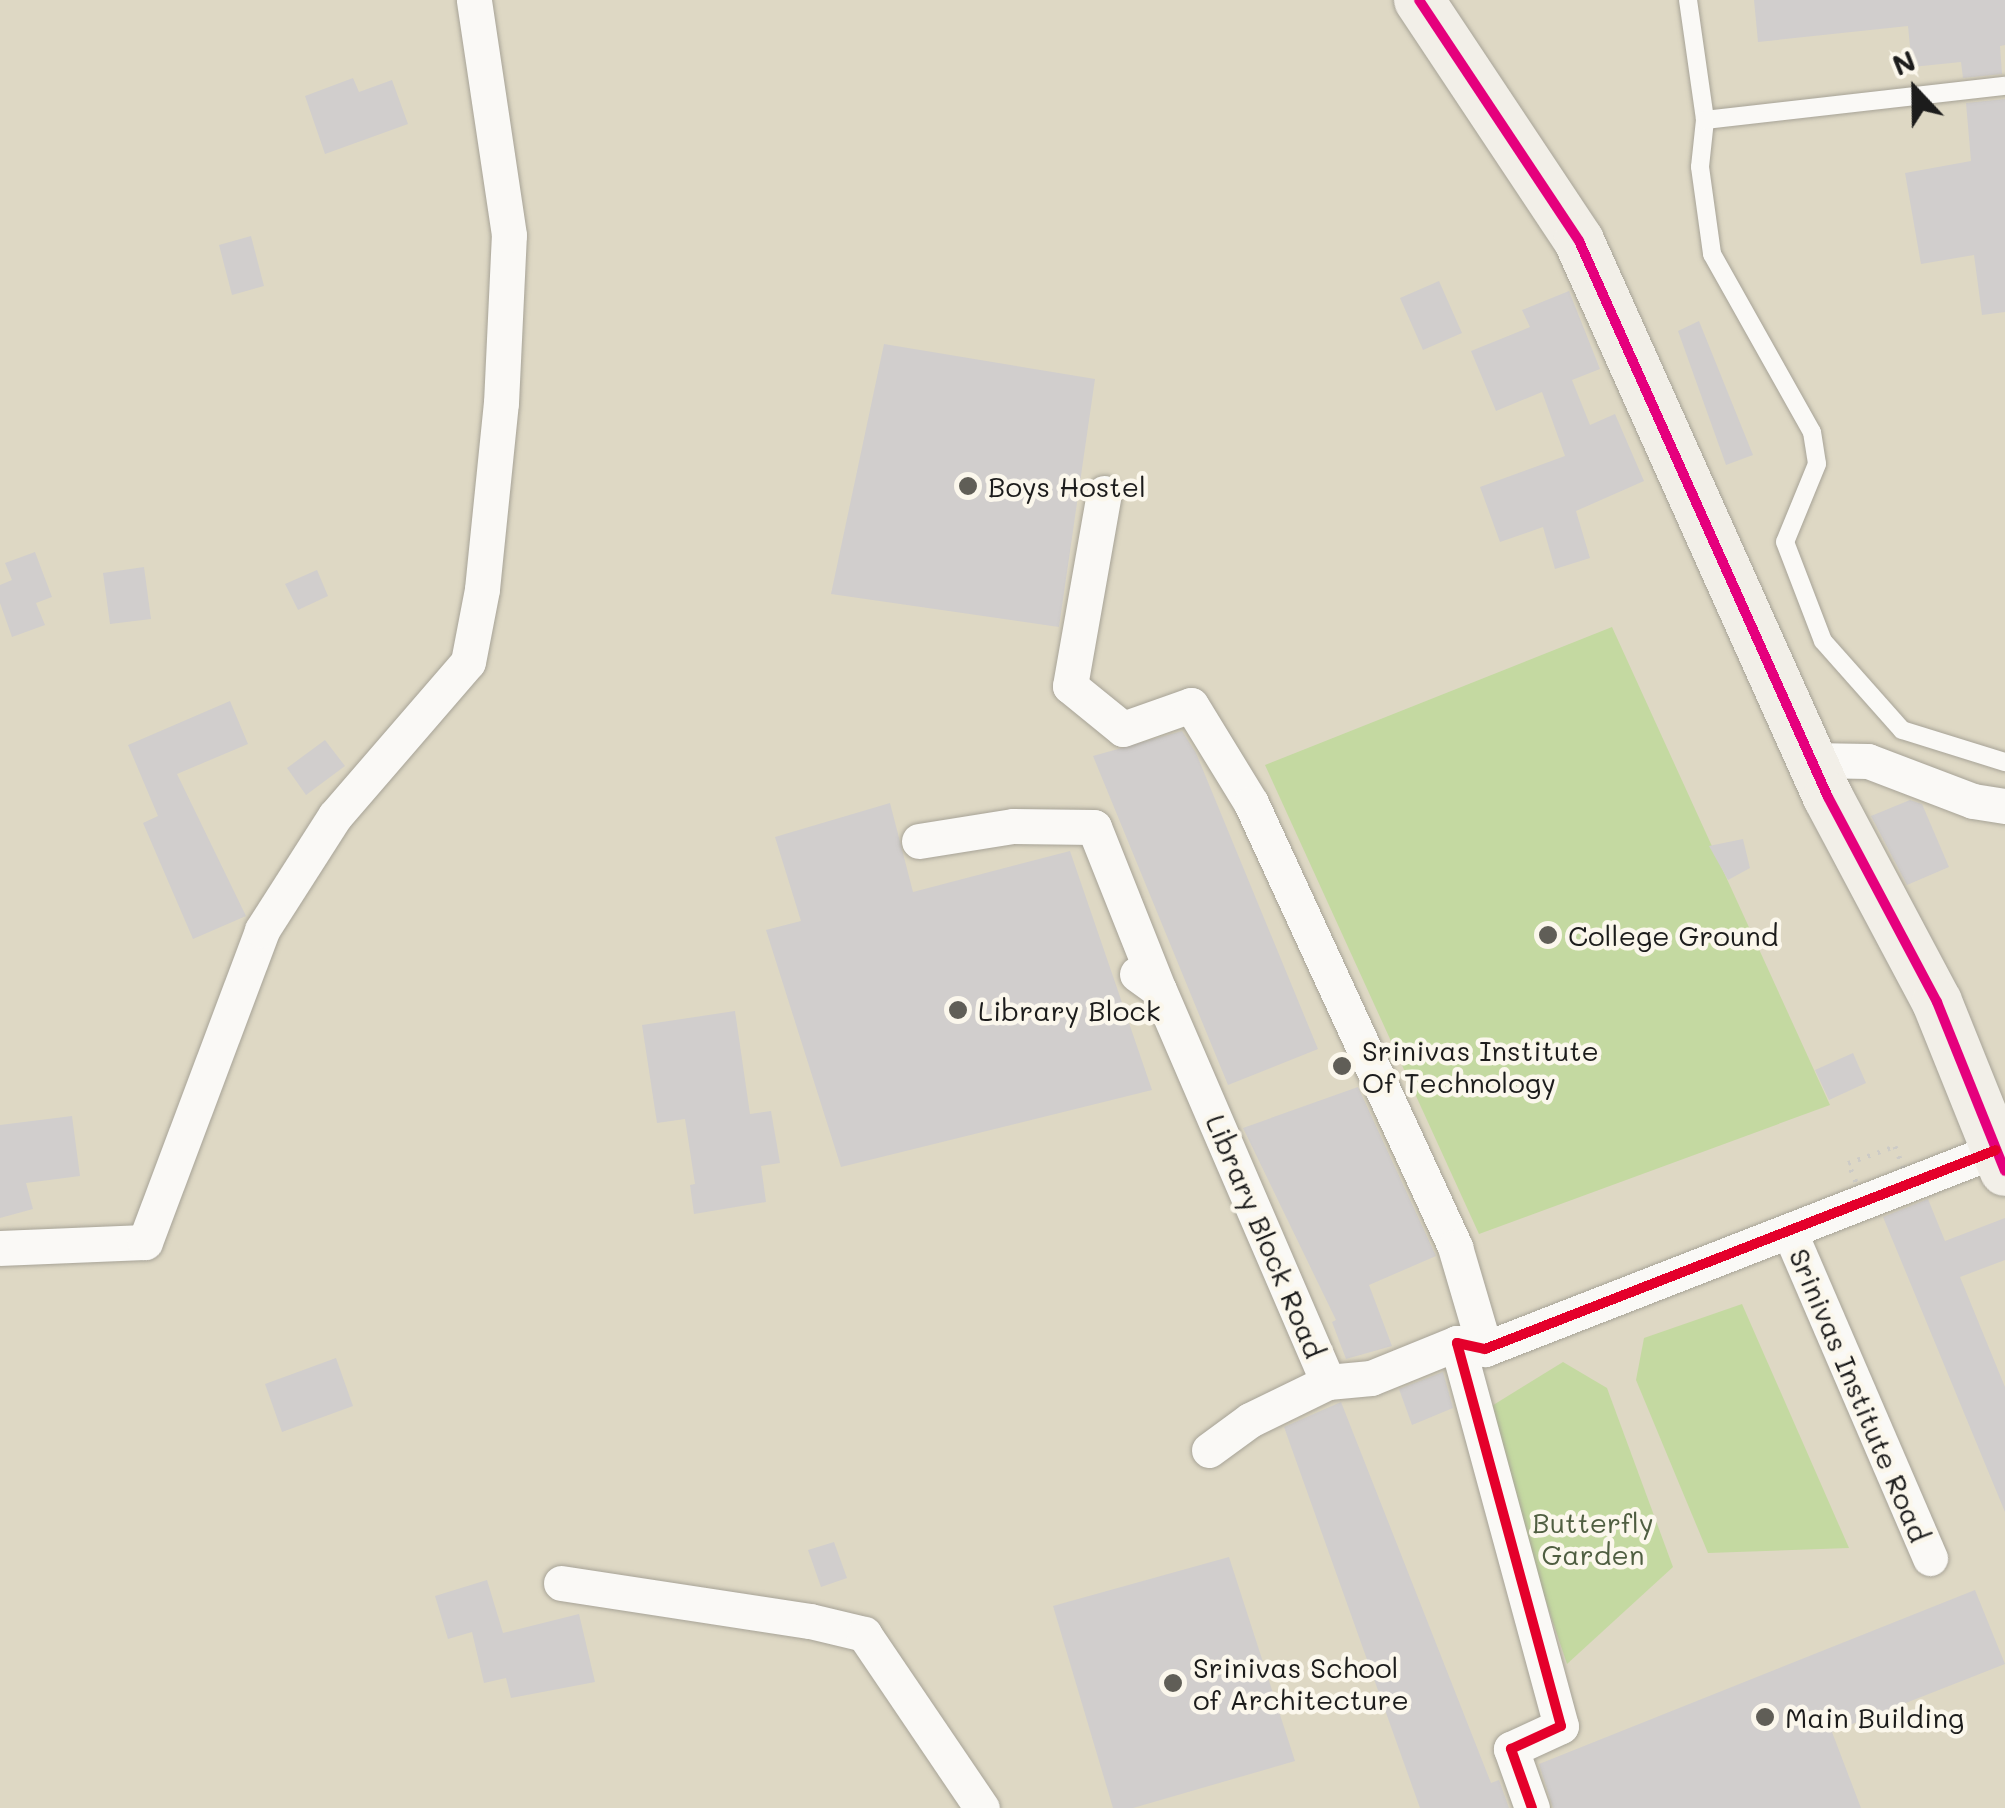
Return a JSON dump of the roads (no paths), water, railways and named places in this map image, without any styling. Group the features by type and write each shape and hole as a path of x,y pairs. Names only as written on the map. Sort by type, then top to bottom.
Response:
{"main road":[{"path":"1418,0 1579,241 1812,760 1937,1002 2001,1160"}],"street":[{"path":"0,1248 145,1242 262,930 335,816 468,662 482,589 501,404 509,235 474,0"},
{"path":"1104,493 1070,686 1123,729 1191,705 1250,804 1455,1247 1471,1346 1562,1726 1511,1749 1532,1808"},
{"path":"1812,760 1868,761 1974,801 2005,806"},
{"name":"Library Block Road","path":"918,841 1013,826 1094,828 1148,982 1328,1382 1371,1378 1471,1346"},
{"name":"Srinivas Institute Road","path":"1471,1346 2001,1160"},
{"name":"Srinivas Institute Road","path":"1790,1232 1930,1558"},
{"path":"1209,1450 1250,1420 1328,1382"},
{"path":"561,1583 810,1621 864,1634 982,1808"}],"lane":[{"path":"1688,0 1705,120 1700,167 1712,254 1812,432 1817,464 1785,542 1824,641 1902,730 2005,762"},
{"path":"1705,120 2005,86"}],"place":[{"name":"Boys Hostel","path":"968,486"},
{"name":"College Ground","path":"1548,935"},
{"name":"Library Block","path":"958,1010"},
{"name":"Srinivas Institute Of Technology","path":"1342,1066"},
{"name":"Srinivas School of Architecture","path":"1173,1683"},
{"name":"Main Building","path":"1765,1717"}],"park label":[{"name":"Butterfly Garden","path":"1593,1538"}]}
